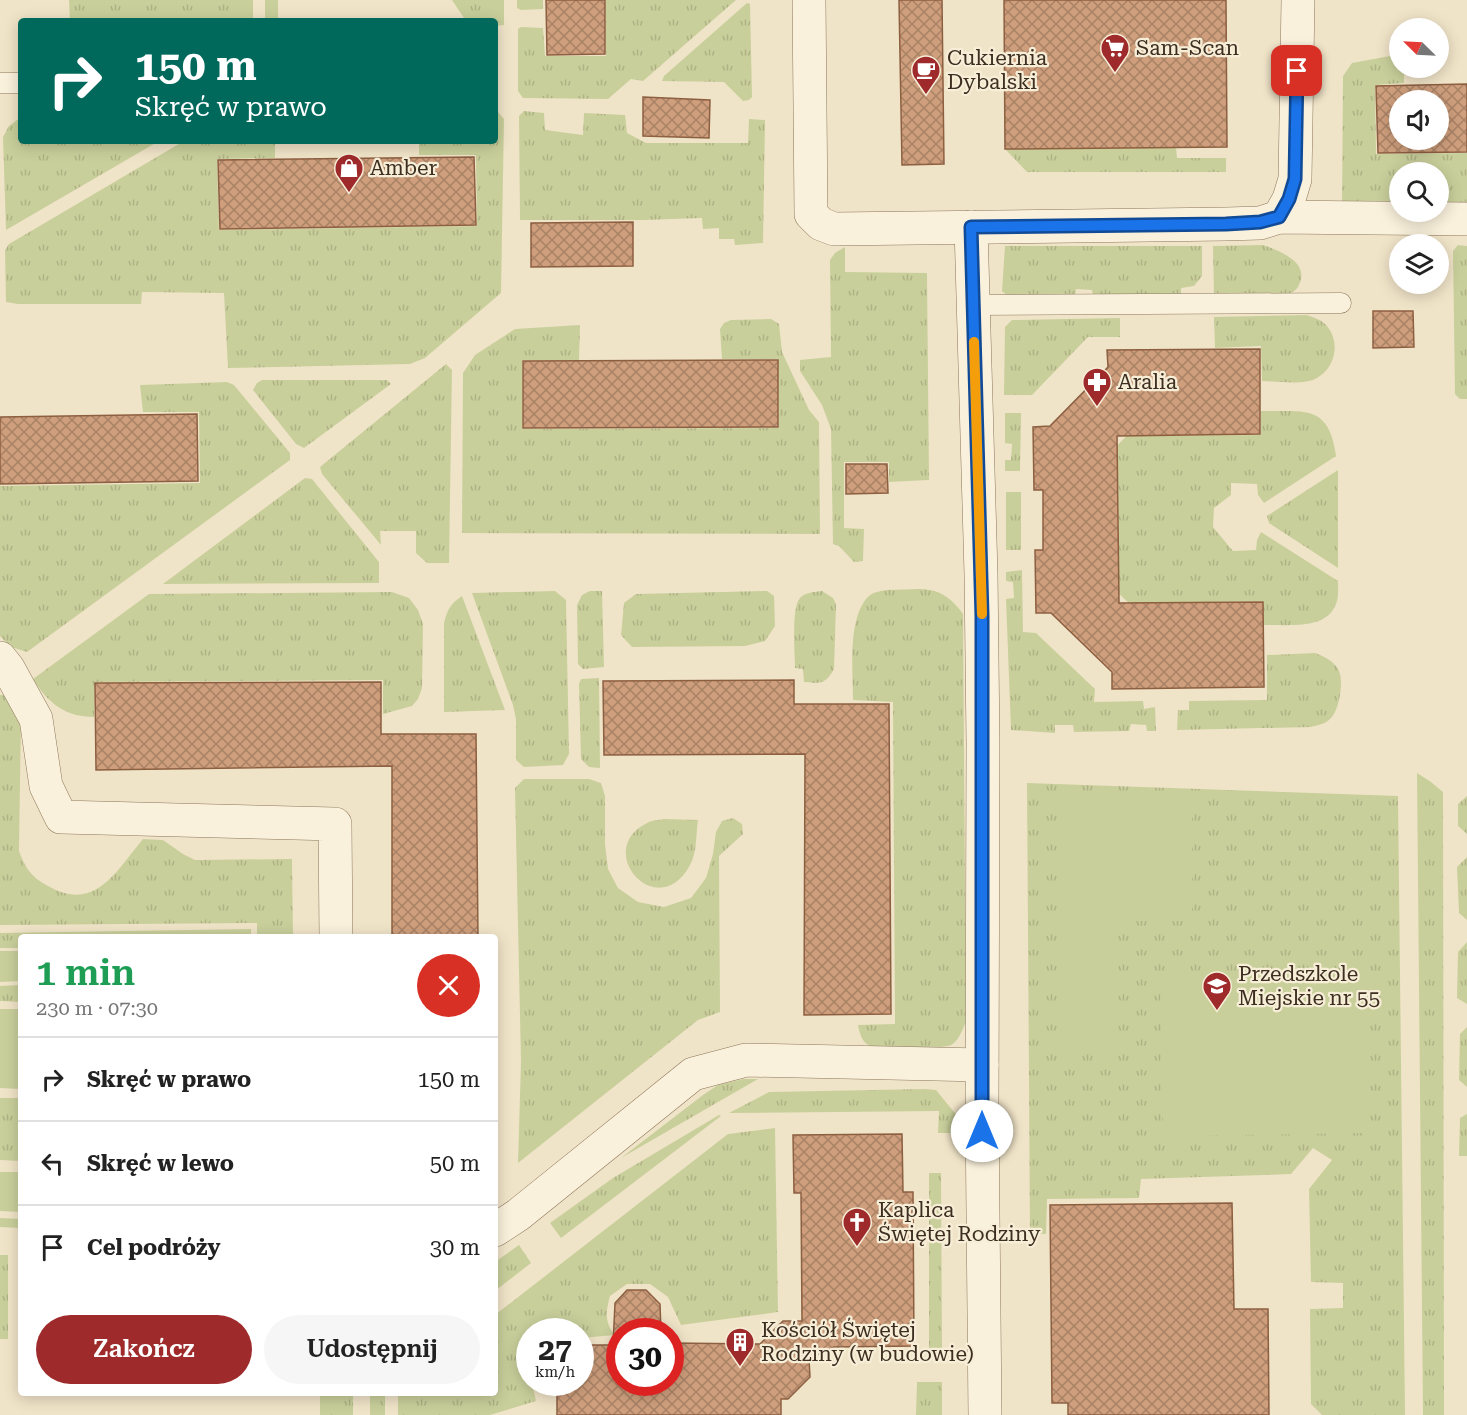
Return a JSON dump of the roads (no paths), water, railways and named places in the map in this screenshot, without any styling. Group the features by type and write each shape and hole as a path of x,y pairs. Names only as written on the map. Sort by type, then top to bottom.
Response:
{"street":[{"path":"809,0 810,214 821,224 834,229 1226,224 1260,222 1279,217 1467,219"},
{"path":"1279,217 1289,199 1295,179 1298,0"},
{"path":"971,227 982,664 985,1415"},
{"path":"0,658 8,668 36,719 46,786 61,817 335,824 336,934"},
{"path":"498,1228 518,1215 693,1074 746,1060 982,1065"}],"lane":[{"path":"0,83 18,83"},
{"path":"972,305 1341,303"}],"place":[{"name":"Sam-Scan","path":"1115,74"},
{"name":"Cukiernia Dybalski","path":"926,96"},
{"name":"Amber","path":"349,194"},
{"name":"Aralia","path":"1097,408"},
{"name":"Przedszkole Miejskie nr 55","path":"1217,1012"},
{"name":"Kaplica Świętej Rodziny","path":"857,1248"},
{"name":"Kościół Świętej Rodziny (w budowie)","path":"740,1368"}]}
